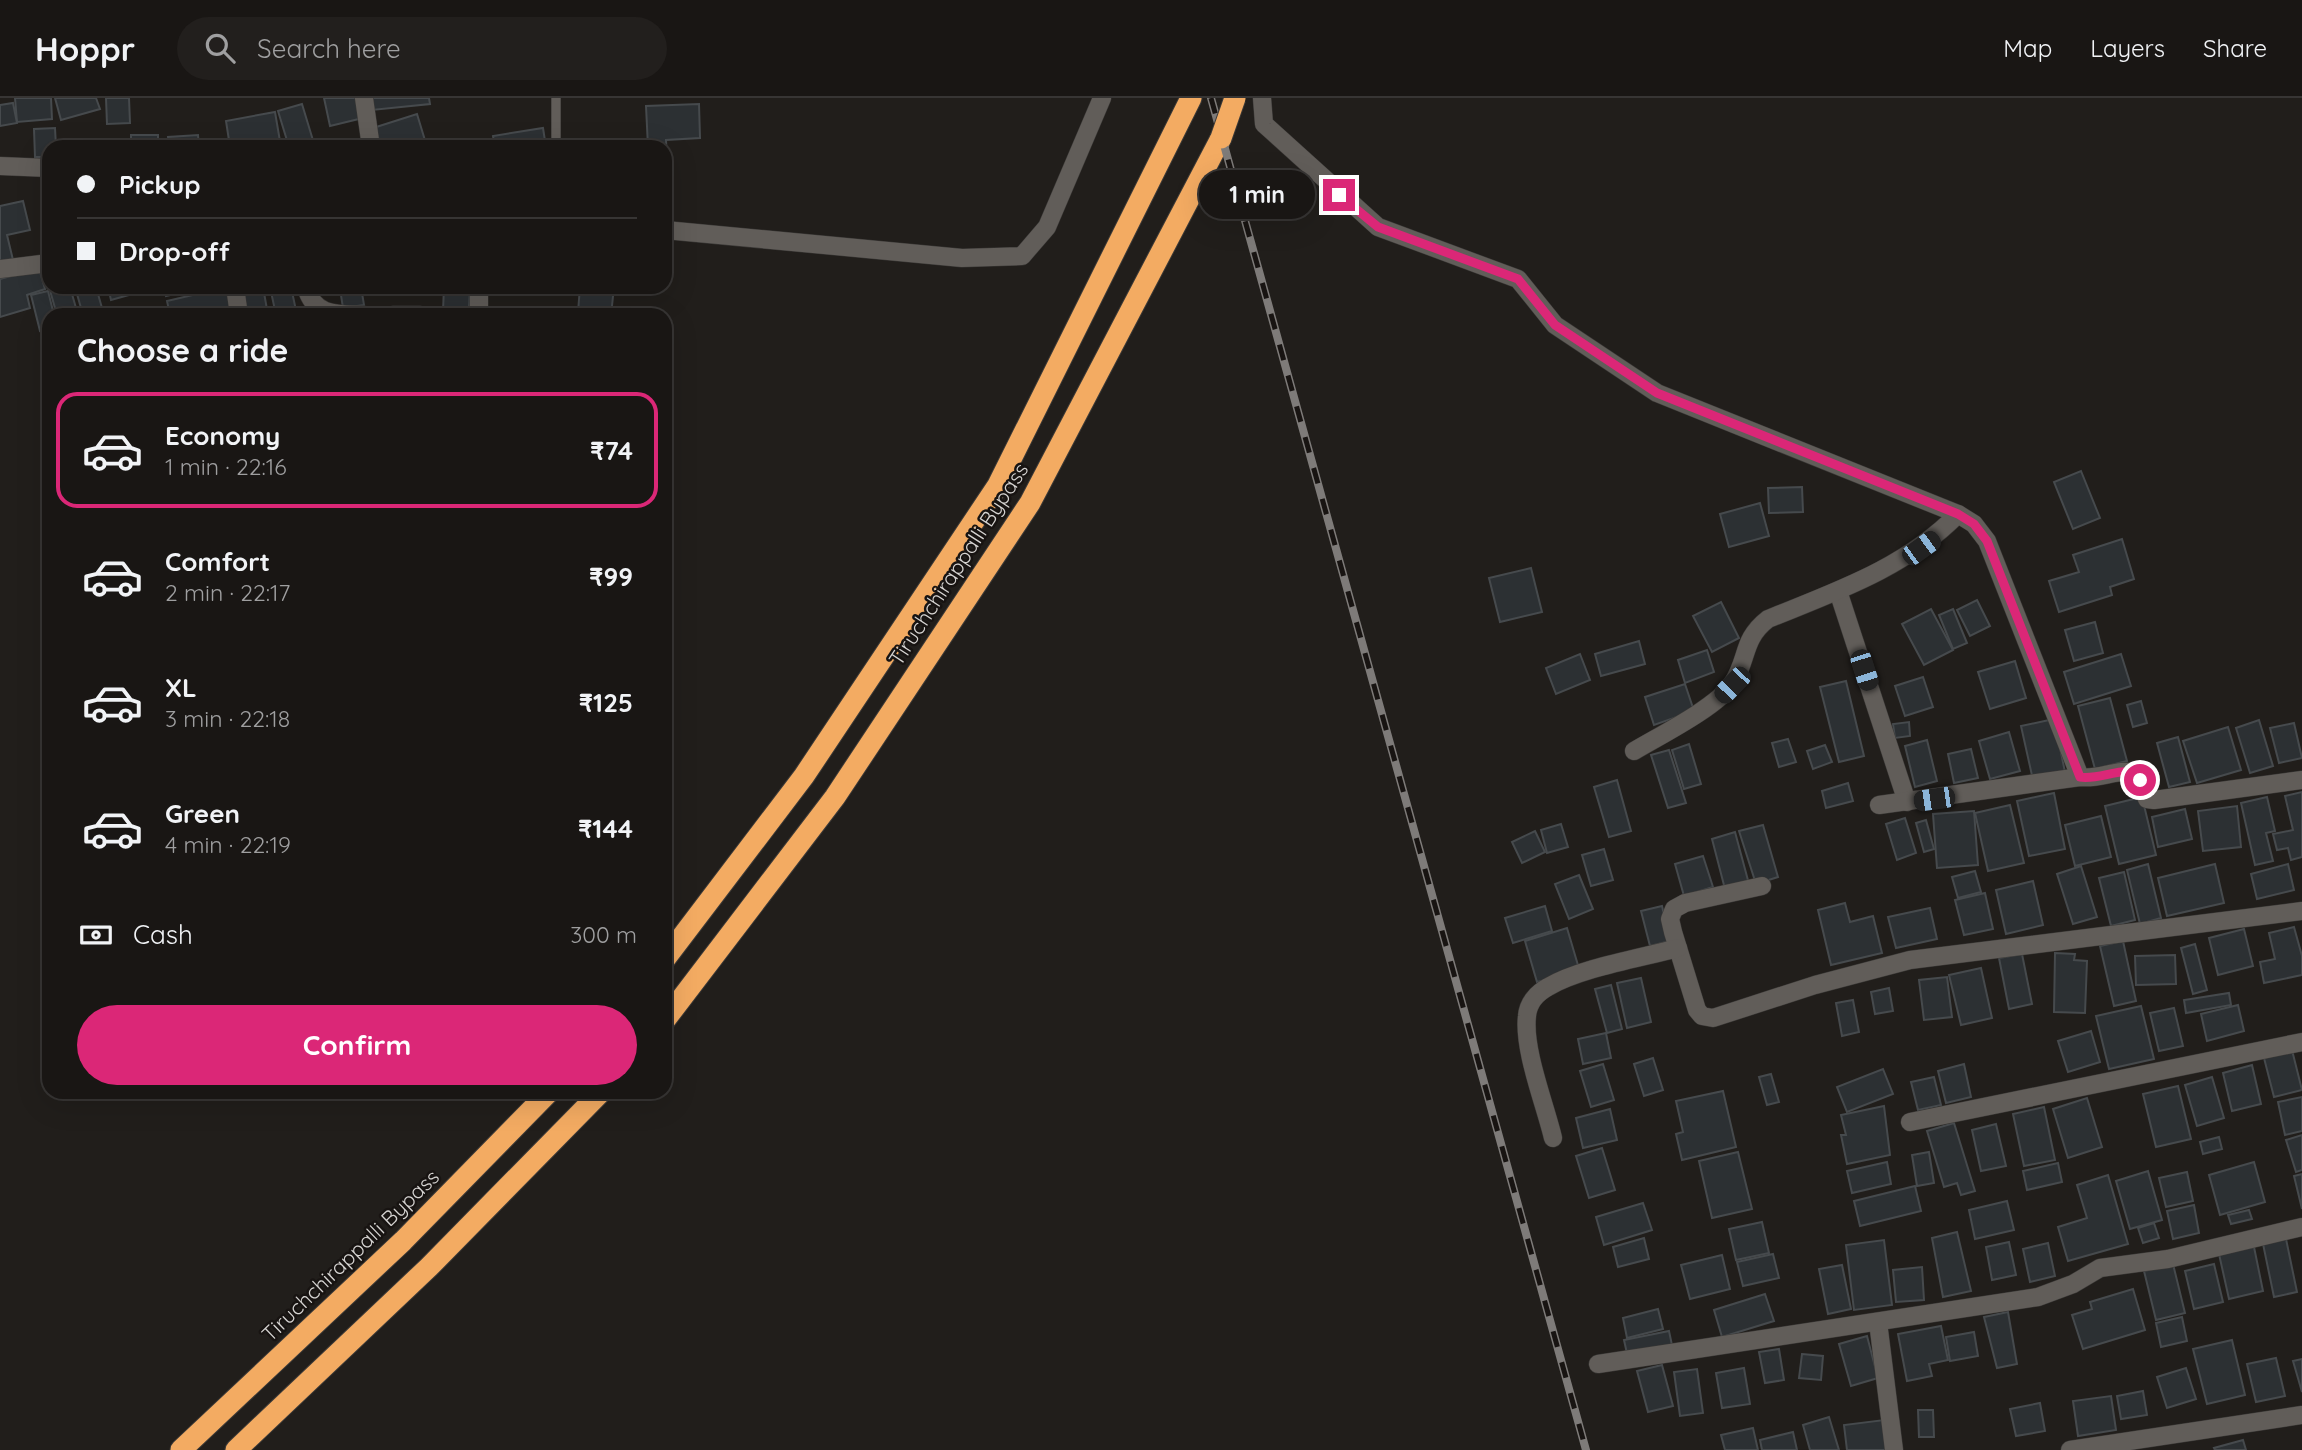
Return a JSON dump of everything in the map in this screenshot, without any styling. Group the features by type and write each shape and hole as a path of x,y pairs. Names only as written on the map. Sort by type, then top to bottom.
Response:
{"highway":[{"name":"Tiruchchirappalli Bypass","path":"672,1011 835,797 1030,503 1220,138 1235,98"},
{"name":"Tiruchchirappalli Bypass","path":"672,950 804,776 998,485 1191,99"},
{"name":"Tiruchchirappalli Bypass","path":"181,1450 403,1241 542,1099"},
{"path":"236,1450 429,1268 594,1099"}],"street":[{"path":"364,98 370,140"},
{"path":"672,231 962,258 1022,256 1048,227 1102,98"},
{"path":"1262,98 1264,124 1378,227 1518,279 1555,325 1657,393 1958,514 1974,524 1987,541 2080,777"},
{"path":"0,166 42,168"},
{"path":"0,269 42,264"},
{"path":"1634,751 1726,691 1740,669 1746,643 1754,629 1768,620 1907,558 1936,537 1958,514"},
{"path":"1838,591 1907,802"},
{"path":"1879,806 2080,777 2090,779 2129,771 2136,773 2147,799 2154,800 2302,780"},
{"path":"1762,886 1685,903 1674,909 1670,919 1697,1010 1702,1016 1713,1018 1815,985 1910,960 2302,911"},
{"path":"1553,1138 1528,1039 1527,1015 1534,998 1549,986 1678,948"},
{"path":"1910,1122 2302,1042"},
{"path":"1598,1364 2038,1297 2073,1284 2100,1268 2168,1259 2302,1227"},
{"path":"1878,1322 1894,1450"},
{"path":"2070,1450 2302,1415"}],"lane":[{"path":"556,98 556,140"}],"building":[{"path":"15,98 51,98 52,119 17,122"},
{"path":"55,98 96,98 100,109 61,120"},
{"path":"106,98 129,98 130,123 107,124"},
{"path":"324,98 358,98 363,118 330,126"},
{"path":"371,98 429,98 430,104 372,110"},
{"path":"13,103 17,123 0,126 0,105"},
{"path":"302,104 313,140 287,140 278,111"},
{"path":"699,104 700,138 648,140 646,106"},
{"path":"275,112 280,140 229,140 226,121"},
{"path":"417,114 425,140 373,140 370,129"},
{"path":"55,128 56,140 42,140 42,157 35,157 34,129"},
{"path":"543,128 545,140 494,140 493,136"},
{"path":"131,135 158,135 158,140 131,140"},
{"path":"198,135 198,140 168,140 168,137"},
{"path":"23,201 30,230 7,235 13,260 0,263 0,206"},
{"path":"39,268 42,290 27,295 30,308 0,317 0,279"},
{"path":"49,294 52,308 42,308 42,331 40,331 31,295"},
{"path":"51,294 72,294 76,308 55,308"},
{"path":"77,294 98,294 102,308 81,308"},
{"path":"110,294 132,294 111,300"},
{"path":"197,294 229,294 232,308 168,308 167,301"},
{"path":"242,294 264,294 267,308 244,308"},
{"path":"272,294 292,294 296,308 274,308"},
{"path":"341,294 362,294 364,305 343,308"},
{"path":"444,294 470,294 469,308 443,308"},
{"path":"579,294 613,294 612,308 578,308"},
{"path":"2081,471 2100,518 2073,529 2054,482"},
{"path":"1802,487 1803,512 1769,513 1768,488"},
{"path":"1760,503 1769,536 1729,547 1720,514"},
{"path":"2122,539 2134,579 2110,587 2112,595 2059,612 2049,581 2079,572 2073,555"},
{"path":"1531,568 1542,612 1500,622 1489,578"},
{"path":"1977,600 1990,626 1970,636 1957,610"},
{"path":"1721,602 1739,638 1712,652 1693,616"},
{"path":"1931,609 1953,650 1924,665 1902,624"},
{"path":"1953,609 1967,643 1953,649 1939,615"},
{"path":"2095,622 2103,653 2074,661 2065,630"},
{"path":"1639,641 1645,664 1601,676 1595,654"},
{"path":"1707,650 1714,672 1685,683 1678,660"},
{"path":"1580,654 1590,680 1556,694 1546,668"},
{"path":"2121,654 2131,686 2074,704 2064,672"},
{"path":"2015,661 2026,698 1990,709 1978,672"},
{"path":"1923,677 1933,707 1905,716 1895,686"},
{"path":"1846,681 1864,756 1839,762 1820,687"},
{"path":"1685,684 1694,711 1654,725 1645,697"},
{"path":"2110,698 2127,761 2095,769 2078,706"},
{"path":"2141,701 2147,723 2133,727 2127,705"},
{"path":"2054,719 2065,772 2033,780 2021,726"},
{"path":"2259,720 2273,766 2250,773 2236,728"},
{"path":"1909,722 1910,736 1895,738 1893,724"},
{"path":"2294,723 2302,758 2279,763 2270,728"},
{"path":"2228,727 2241,770 2197,783 2183,741"},
{"path":"2009,732 2020,771 1990,779 1979,741"},
{"path":"2178,737 2190,782 2169,787 2157,743"},
{"path":"1788,739 1796,762 1779,767 1772,743"},
{"path":"1927,740 1937,781 1915,787 1905,746"},
{"path":"1689,744 1701,784 1684,789 1672,750"},
{"path":"1825,745 1832,762 1813,769 1807,751"},
{"path":"1971,749 1978,778 1954,783 1948,754"},
{"path":"1669,750 1686,803 1668,808 1651,755"},
{"path":"1617,780 1631,831 1609,837 1594,787"},
{"path":"1848,783 1853,801 1826,808 1822,791"},
{"path":"2302,792 2302,857 2291,860 2288,848 2277,850 2273,834 2293,830 2285,796"},
{"path":"2054,793 2065,849 2029,856 2017,801"},
{"path":"2142,797 2156,855 2119,864 2105,806"},
{"path":"2267,797 2275,831 2266,833 2273,861 2255,865 2241,803"},
{"path":"2010,805 2024,863 1988,871 1975,813"},
{"path":"2237,806 2241,847 2203,851 2198,811"},
{"path":"2185,809 2192,839 2158,847 2152,817"},
{"path":"1974,811 1978,865 1937,868 1933,814"},
{"path":"2101,816 2111,857 2075,866 2065,825"},
{"path":"1905,818 1916,853 1897,860 1886,824"},
{"path":"1926,820 1934,849 1924,852 1916,823"},
{"path":"1561,824 1568,847 1547,853 1541,830"},
{"path":"1763,825 1778,877 1756,884 1739,831"},
{"path":"1535,831 1545,852 1522,863 1512,842"},
{"path":"1735,832 1749,884 1725,889 1712,839"},
{"path":"1604,849 1613,880 1591,886 1582,855"},
{"path":"1703,856 1713,887 1684,896 1675,864"},
{"path":"2148,864 2161,918 2140,924 2127,870"},
{"path":"2215,864 2224,903 2167,916 2158,878"},
{"path":"2288,864 2294,890 2257,899 2251,874"},
{"path":"2081,866 2097,917 2073,924 2057,874"},
{"path":"1975,871 1981,892 1958,898 1952,877"},
{"path":"2124,872 2135,920 2111,926 2099,878"},
{"path":"1579,875 1593,909 1569,919 1555,884"},
{"path":"2033,881 2043,925 2006,934 1996,890"},
{"path":"1985,893 1993,929 1964,935 1955,900"},
{"path":"1845,903 1850,922 1873,916 1882,953 1831,965 1818,910"},
{"path":"1545,906 1552,931 1513,943 1505,918"},
{"path":"1662,906 1670,941 1650,946 1641,911"},
{"path":"1930,908 1937,939 1896,948 1888,917"},
{"path":"2294,927 2302,956 2302,975 2264,983 2260,962 2275,959 2269,933"},
{"path":"1567,928 1580,972 1537,982 1525,941"},
{"path":"2244,929 2253,966 2218,975 2209,938"},
{"path":"2123,941 2136,1001 2114,1006 2100,946"},
{"path":"2195,944 2207,990 2193,994 2181,948"},
{"path":"2055,953 2075,954 2074,960 2087,961 2085,1013 2054,1012"},
{"path":"2022,954 2032,1004 2009,1009 1999,958"},
{"path":"2175,955 2176,984 2136,985 2135,956"},
{"path":"1981,968 1992,1018 1961,1025 1949,975"},
{"path":"1947,977 1952,1017 1924,1020 1919,980"},
{"path":"1641,978 1651,1022 1627,1028 1617,983"},
{"path":"1611,985 1622,1029 1607,1033 1595,989"},
{"path":"1889,988 1893,1011 1875,1014 1871,992"},
{"path":"2229,993 2231,1005 2186,1013 2184,1000"},
{"path":"1853,1000 1859,1032 1842,1036 1836,1003"},
{"path":"2238,1005 2244,1031 2207,1041 2201,1014"},
{"path":"2141,1006 2154,1059 2109,1069 2096,1016"},
{"path":"2174,1008 2183,1046 2159,1051 2150,1013"},
{"path":"2091,1031 2100,1062 2068,1072 2058,1041"},
{"path":"1606,1033 1611,1058 1583,1064 1578,1039"},
{"path":"2292,1050 2302,1090 2274,1097 2264,1058"},
{"path":"1653,1058 1663,1090 1644,1096 1634,1064"},
{"path":"1603,1064 1614,1100 1591,1107 1580,1071"},
{"path":"1964,1064 1971,1097 1946,1103 1938,1071"},
{"path":"2252,1065 2261,1104 2232,1111 2223,1073"},
{"path":"1883,1069 1893,1094 1847,1112 1837,1087"},
{"path":"1771,1074 1779,1102 1767,1105 1759,1077"},
{"path":"1934,1077 1941,1105 1918,1110 1911,1082"},
{"path":"2212,1077 2224,1118 2197,1126 2185,1085"},
{"path":"2178,1086 2191,1139 2156,1147 2143,1094"},
{"path":"1723,1091 1736,1147 1682,1160 1676,1134 1683,1132 1676,1101"},
{"path":"2302,1097 2302,1131 2285,1135 2278,1102"},
{"path":"2087,1098 2102,1147 2068,1158 2053,1109"},
{"path":"1884,1106 1890,1155 1847,1164 1841,1135 1846,1135 1841,1115"},
{"path":"2044,1107 2055,1160 2024,1166 2013,1114"},
{"path":"1610,1109 1617,1140 1583,1148 1576,1118"},
{"path":"1954,1123 1975,1191 1961,1195 1957,1183 1944,1187 1927,1131"},
{"path":"1996,1124 2006,1166 1981,1171 1972,1130"},
{"path":"2302,1135 2302,1170 2296,1172 2286,1140"},
{"path":"2219,1137 2222,1149 2203,1154 2200,1142"},
{"path":"1602,1148 1615,1190 1589,1198 1576,1156"},
{"path":"1738,1152 1752,1209 1712,1218 1699,1161"},
{"path":"1929,1152 1934,1183 1917,1186 1912,1155"},
{"path":"1887,1162 1891,1184 1852,1193 1847,1171"},
{"path":"2254,1162 2265,1202 2220,1215 2209,1175"},
{"path":"2058,1163 2062,1182 2027,1190 2023,1171"},
{"path":"2148,1171 2162,1220 2130,1229 2116,1181"},
{"path":"2187,1172 2193,1201 2166,1207 2159,1178"},
{"path":"2302,1174 2302,1209 2294,1176"},
{"path":"2108,1175 2128,1244 2068,1261 2058,1227 2087,1218 2077,1185"},
{"path":"1915,1186 1921,1211 1860,1226 1854,1201"},
{"path":"2007,1201 2014,1230 1975,1239 1969,1210"},
{"path":"1643,1203 1652,1230 1604,1245 1596,1217"},
{"path":"2194,1205 2199,1233 2173,1239 2167,1211"},
{"path":"2249,1210 2252,1219 2231,1224 2228,1215"},
{"path":"1762,1222 1769,1253 1736,1260 1729,1229"},
{"path":"2154,1223 2159,1238 2143,1243 2138,1228"},
{"path":"1957,1232 1971,1291 1943,1297 1932,1238"},
{"path":"2285,1234 2297,1292 2274,1297 2262,1239"},
{"path":"1644,1238 1649,1259 1618,1267 1613,1247"},
{"path":"1884,1240 1892,1305 1854,1310 1846,1245"},
{"path":"2009,1242 2016,1275 1992,1280 1986,1247"},
{"path":"2048,1243 2055,1276 2030,1282 2023,1249"},
{"path":"2254,1247 2263,1291 2229,1299 2219,1254"},
{"path":"1773,1254 1779,1278 1743,1286 1737,1262"},
{"path":"1722,1255 1730,1289 1690,1299 1681,1265"},
{"path":"2173,1264 2185,1313 2156,1320 2144,1271"},
{"path":"2214,1264 2223,1302 2194,1309 2185,1271"},
{"path":"1842,1265 1851,1309 1828,1314 1819,1269"},
{"path":"1922,1267 1924,1300 1896,1302 1893,1270"},
{"path":"2133,1289 2145,1330 2083,1349 2072,1315 2092,1309 2090,1302"},
{"path":"1765,1294 1774,1321 1722,1337 1714,1310"},
{"path":"1658,1309 1663,1329 1627,1338 1623,1318"},
{"path":"2008,1312 2017,1364 1997,1368 1984,1317"},
{"path":"2182,1317 2187,1341 2161,1347 2156,1323"},
{"path":"1941,1326 1948,1360 1929,1364 1932,1376 1907,1381 1898,1334"},
{"path":"1669,1331 1673,1350 1628,1358 1624,1340"},
{"path":"1974,1332 1978,1356 1950,1361 1946,1337"},
{"path":"1867,1336 1878,1378 1851,1386 1839,1344"},
{"path":"2232,1340 2245,1395 2207,1404 2193,1349"},
{"path":"1779,1349 1784,1380 1765,1383 1759,1352"},
{"path":"1802,1354 1823,1356 1821,1380 1799,1378"},
{"path":"2276,1358 2285,1396 2256,1402 2247,1364"},
{"path":"2302,1359 2302,1392 2293,1361"},
{"path":"1662,1365 1673,1406 1648,1412 1637,1371"},
{"path":"1744,1368 1750,1404 1722,1408 1716,1373"},
{"path":"2186,1368 2196,1399 2167,1408 2157,1377"},
{"path":"1697,1369 1703,1413 1680,1416 1674,1372"},
{"path":"2143,1391 2147,1415 2121,1419 2117,1396"},
{"path":"2111,1396 2116,1430 2078,1436 2073,1401"},
{"path":"2040,1403 2045,1431 2016,1436 2010,1409"},
{"path":"1918,1410 1933,1410 1934,1437 1919,1437"},
{"path":"1829,1417 1839,1450 1810,1450 1803,1425"},
{"path":"1884,1420 1887,1450 1847,1450 1844,1425"},
{"path":"1753,1428 1758,1450 1725,1450 1721,1435"},
{"path":"1793,1432 1797,1450 1762,1450 1760,1440"},
{"path":"2243,1440 2246,1450 2214,1448"}],"railway":[{"path":"1211,98 1586,1450"}],"route":[{"path":"1339,195 1378,227 1518,279 1555,325 1657,393 1958,514 1974,524 1987,541 2080,777 2090,779 2129,771 2136,773 2140,780"}]}
